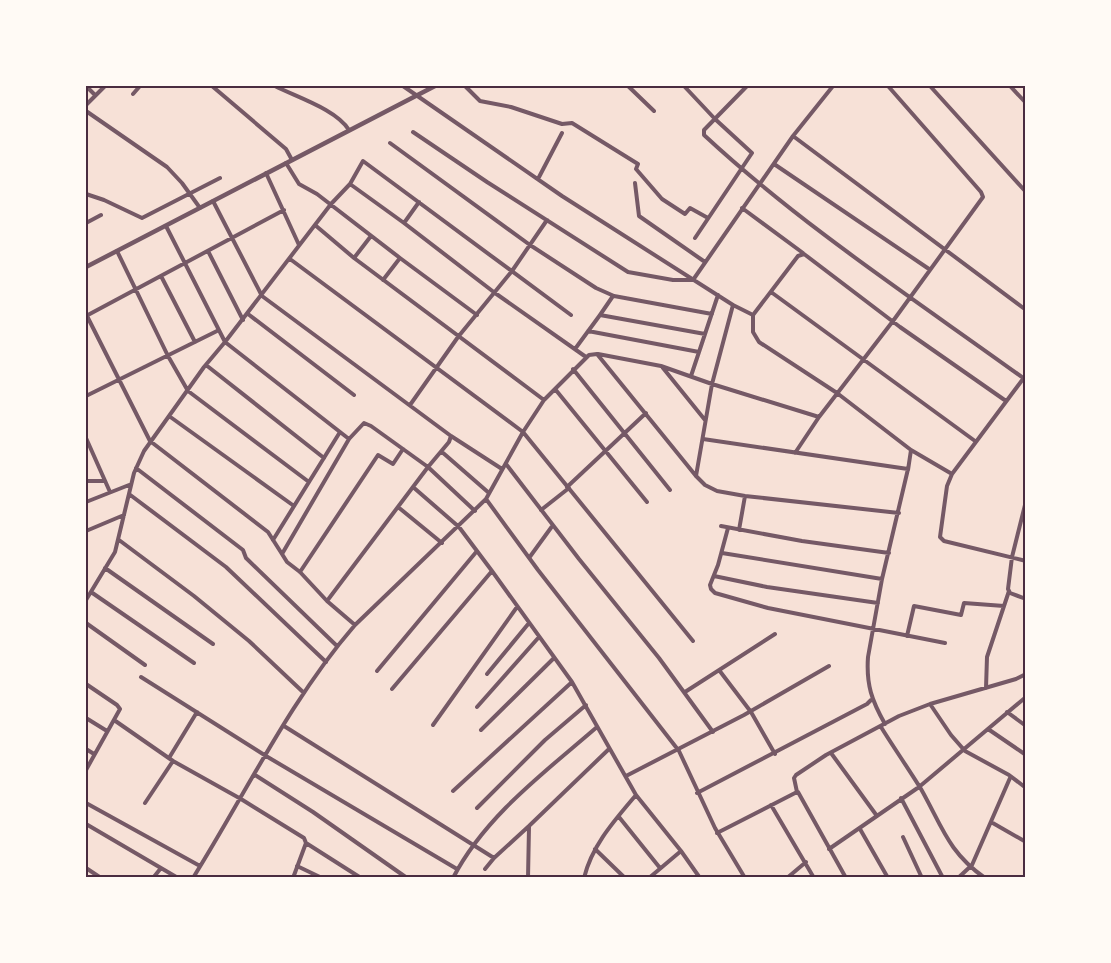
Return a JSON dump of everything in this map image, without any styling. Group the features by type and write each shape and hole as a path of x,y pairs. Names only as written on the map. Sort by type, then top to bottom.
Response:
{"street":[{"path":"86,86 94,95"},
{"path":"86,105 105,86"},
{"path":"133,94 140,86"},
{"path":"212,86 286,149 292,160"},
{"path":"275,86 328,112 345,124 349,130"},
{"path":"403,86 538,179 693,280 753,315"},
{"path":"86,267 435,86"},
{"path":"465,86 480,101 511,107 562,124 572,123 638,164 636,169 662,199 685,214 690,208 708,218"},
{"path":"628,86 654,111"},
{"path":"684,86 752,152 695,238"},
{"path":"747,86 703,133 759,184 909,298 1025,378 952,474 947,486 940,538 944,541 1026,561"},
{"path":"693,280 793,136 833,86"},
{"path":"795,453 819,417 982,199 982,194 888,86"},
{"path":"930,86 1026,192"},
{"path":"1010,86 1026,103"},
{"path":"86,111 158,159 175,175 200,208"},
{"path":"414,132 628,273 673,280 693,280"},
{"path":"538,179 562,133"},
{"path":"793,136 1026,310"},
{"path":"390,143 530,245 596,288 614,296 712,314"},
{"path":"86,600 119,540 130,485 150,441 206,364 248,314 331,204 350,184 363,161 571,315"},
{"path":"286,163 299,184 331,204 477,315"},
{"path":"774,164 929,269"},
{"path":"266,173 300,246"},
{"path":"86,194 142,218 220,178"},
{"path":"635,183 639,216 705,262"},
{"path":"350,184 495,292 587,356"},
{"path":"213,201 262,296 451,436 502,469"},
{"path":"404,223 420,202"},
{"path":"742,208 893,321 1006,401"},
{"path":"284,210 86,315 150,441 268,532 287,562 355,625"},
{"path":"86,223 101,215"},
{"path":"410,405 458,337 512,271 547,220"},
{"path":"315,225 354,258 544,400"},
{"path":"166,226 217,331 225,342 349,439"},
{"path":"354,258 371,236"},
{"path":"117,251 168,356 188,391 309,482"},
{"path":"208,251 243,320"},
{"path":"804,254 798,256 753,315 753,332 759,342 837,393 911,450 952,474"},
{"path":"383,280 400,258"},
{"path":"290,259 523,432 693,641"},
{"path":"161,276 195,342"},
{"path":"771,292 975,441"},
{"path":"691,376 718,295"},
{"path":"575,349 614,296"},
{"path":"696,476 712,384 734,305"},
{"path":"248,314 354,395"},
{"path":"600,315 705,334"},
{"path":"86,396 217,331"},
{"path":"588,331 699,352"},
{"path":"193,878 304,693 337,646 355,625 486,499 523,432 544,400 587,356 597,354 661,366 819,417"},
{"path":"597,354 705,485 717,491 745,496 899,513"},
{"path":"206,364 324,458"},
{"path":"661,366 706,420"},
{"path":"573,369 670,490"},
{"path":"555,389 607,450 647,502"},
{"path":"541,510 568,488 646,413"},
{"path":"169,417 294,506"},
{"path":"282,554 349,439 364,423 428,467 475,511"},
{"path":"273,540 340,432"},
{"path":"327,601 428,467 442,452 451,436"},
{"path":"86,438 110,492"},
{"path":"703,439 906,467 908,471"},
{"path":"300,572 378,455 393,464 404,449"},
{"path":"911,450 872,630 867,668 871,700 948,841 970,867 985,878"},
{"path":"442,452 489,493"},
{"path":"506,464 685,692 713,732"},
{"path":"136,468 243,549 246,558 337,646"},
{"path":"86,481 105,481"},
{"path":"86,502 130,485"},
{"path":"413,487 459,527 492,571 572,682 636,795 700,878"},
{"path":"129,494 226,567 326,662"},
{"path":"739,530 745,496"},
{"path":"486,499 679,751 717,833 745,878"},
{"path":"986,688 987,657 1009,591 1012,557 1026,501"},
{"path":"398,507 442,543"},
{"path":"86,531 124,515"},
{"path":"529,558 553,525"},
{"path":"722,526 889,553"},
{"path":"728,528 722,553 710,585 711,589 724,596 755,605 872,630 945,643"},
{"path":"119,540 249,641 304,693"},
{"path":"377,671 477,551"},
{"path":"722,553 882,579"},
{"path":"105,568 213,644"},
{"path":"392,690 492,571"},
{"path":"714,576 767,587 878,603"},
{"path":"1009,591 1026,599"},
{"path":"91,592 194,663"},
{"path":"907,636 914,606 961,615 964,603 1004,606"},
{"path":"433,725 518,608"},
{"path":"86,623 145,665"},
{"path":"487,674 529,623"},
{"path":"685,692 775,634"},
{"path":"477,707 539,636"},
{"path":"481,730 554,658"},
{"path":"626,776 679,751 830,666"},
{"path":"719,670 751,712 775,754"},
{"path":"846,878 798,792 794,776 899,716 1026,674"},
{"path":"141,677 266,756 457,869"},
{"path":"453,791 572,682"},
{"path":"86,684 119,706 119,712 86,770"},
{"path":"829,849 919,787 1026,697"},
{"path":"698,792 775,754 871,700"},
{"path":"930,704 964,751 1009,775 1026,788"},
{"path":"477,808 545,740 586,705"},
{"path":"145,802 197,712"},
{"path":"1006,712 1026,726"},
{"path":"86,718 107,731"},
{"path":"114,720 171,759 304,838 306,843 361,878"},
{"path":"284,726 494,858"},
{"path":"453,878 473,845 518,796 597,727"},
{"path":"988,729 1026,756"},
{"path":"485,869 609,748"},
{"path":"86,749 94,754"},
{"path":"831,753 877,816"},
{"path":"255,775 313,812 407,878"},
{"path":"957,878 970,867 1010,778"},
{"path":"717,833 798,792"},
{"path":"584,878 595,849 636,795"},
{"path":"902,798 943,878"},
{"path":"86,803 200,866"},
{"path":"771,805 814,878"},
{"path":"618,817 660,867"},
{"path":"991,822 1026,842"},
{"path":"86,824 178,878"},
{"path":"528,878 529,826"},
{"path":"860,829 888,878"},
{"path":"903,837 922,878"},
{"path":"293,878 306,843"},
{"path":"595,849 625,878"},
{"path":"650,878 681,851"},
{"path":"787,878 806,862"},
{"path":"297,866 322,878"},
{"path":"86,868 101,878"},
{"path":"153,878 161,868"}]}
